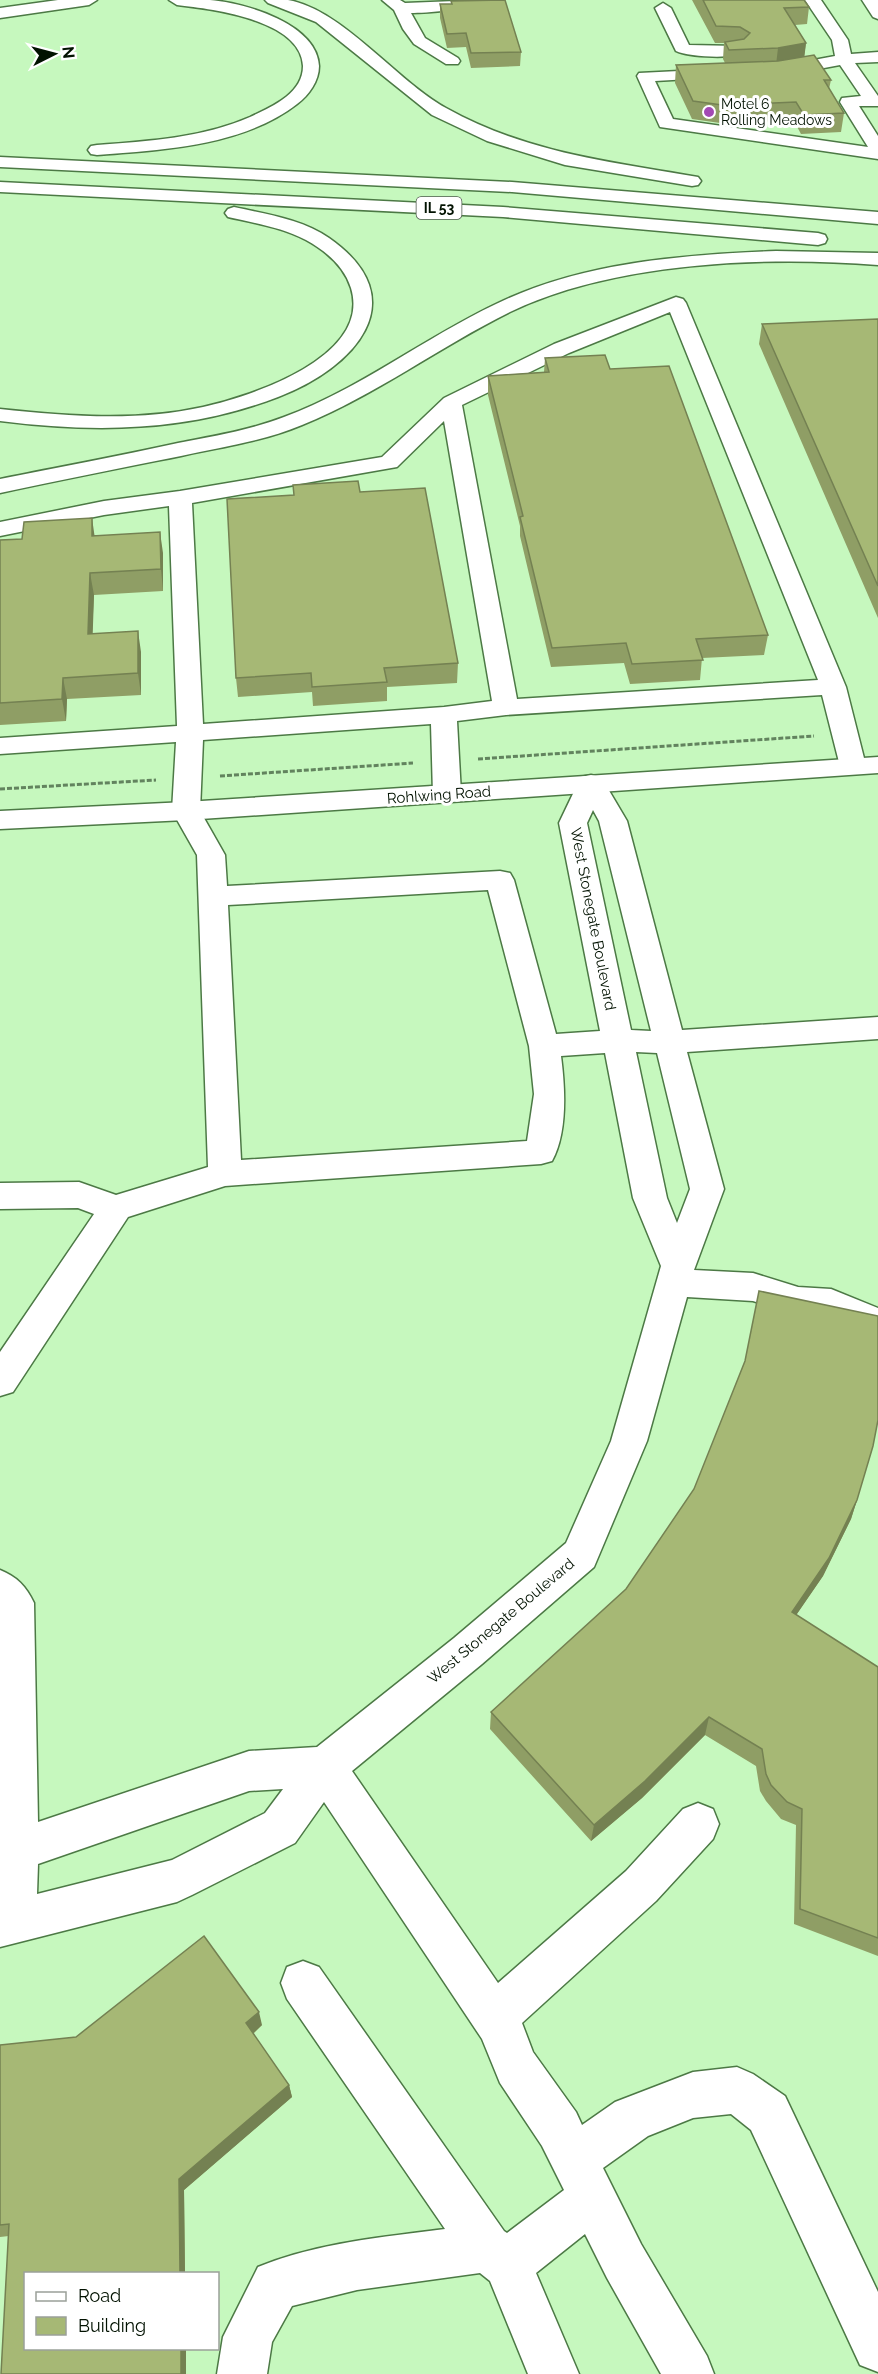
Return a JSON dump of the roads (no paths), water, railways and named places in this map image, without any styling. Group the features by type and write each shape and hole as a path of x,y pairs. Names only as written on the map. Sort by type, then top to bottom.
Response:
{"main road":[{"path":"0,14 89,0"},
{"path":"0,156 134,147 200,137 240,126 273,112 290,102 304,88 313,65 311,56 308,49 291,32 246,12 177,0"},
{"path":"273,0 321,19 438,111 494,137 565,160 714,183"},
{"path":"395,4 429,8 473,0"},
{"path":"813,0 840,40 844,58 875,101"},
{"path":"872,0 869,1 878,14"},
{"path":"395,4 420,44 452,61"},
{"path":"663,8 682,48 688,51 753,50"},
{"path":"802,52 844,58"},
{"path":"764,73 844,58 878,57"},
{"path":"740,73 645,76 666,123 878,152"},
{"path":"875,101 848,102 878,152"},
{"name":"IL 53","path":"0,162 512,187 878,218"},
{"path":"0,188 55,197 137,201 222,211 266,220 320,240 341,256 353,270 364,297 363,315 356,331 344,348 327,363 302,379 232,406 196,414 130,422 72,423 0,415"},
{"name":"IL 53","path":"0,188 503,212 878,244"},
{"path":"814,196 878,204"},
{"path":"0,486 225,440 292,422 339,400 502,308 539,292 571,283 638,268 705,261 802,257 878,259"},
{"path":"0,529 104,508 180,498 389,462 451,402 530,362 676,303 866,766"},
{"path":"451,402 506,707"},
{"path":"180,498 190,732 186,811 211,855 225,1174"},
{"path":"0,746 444,715 506,707 833,687"},
{"path":"444,715 447,794"},
{"name":"Rohlwing Road","path":"0,820 186,811 866,766"},
{"name":"West Stonegate Boulevard","path":"591,783 573,823 650,1198 676,1274"},
{"name":"West Stonegate Boulevard","path":"7,1923 177,1880 280,1828 325,1767 468,1651 580,1555 629,1441 676,1274 707,1189 613,821 591,783"},
{"path":"0,1196 79,1195 116,1208 225,1174 541,1152 550,1094 544,1047 500,880 213,896"},
{"path":"544,1047 617,1041 669,1042 878,1028"},
{"path":"0,1381 116,1208"},
{"path":"676,1274 753,1287 798,1301 831,1303 878,1323"},
{"path":"0,1588 14,1603 7,1923"},
{"path":"8,1854 249,1772 325,1767 500,2025 516,2067 559,2128 624,2261 689,2374"},
{"path":"494,2017 641,1886 698,1824"},
{"path":"303,1983 497,2256 554,2374"},
{"path":"242,2374 248,2337 276,2285 357,2265 497,2256 584,2179 632,2119 693,2095 737,2090 768,2113 878,2347"}],"place":[{"name":"Motel 6 Rolling Meadows","path":"709,112"}]}
